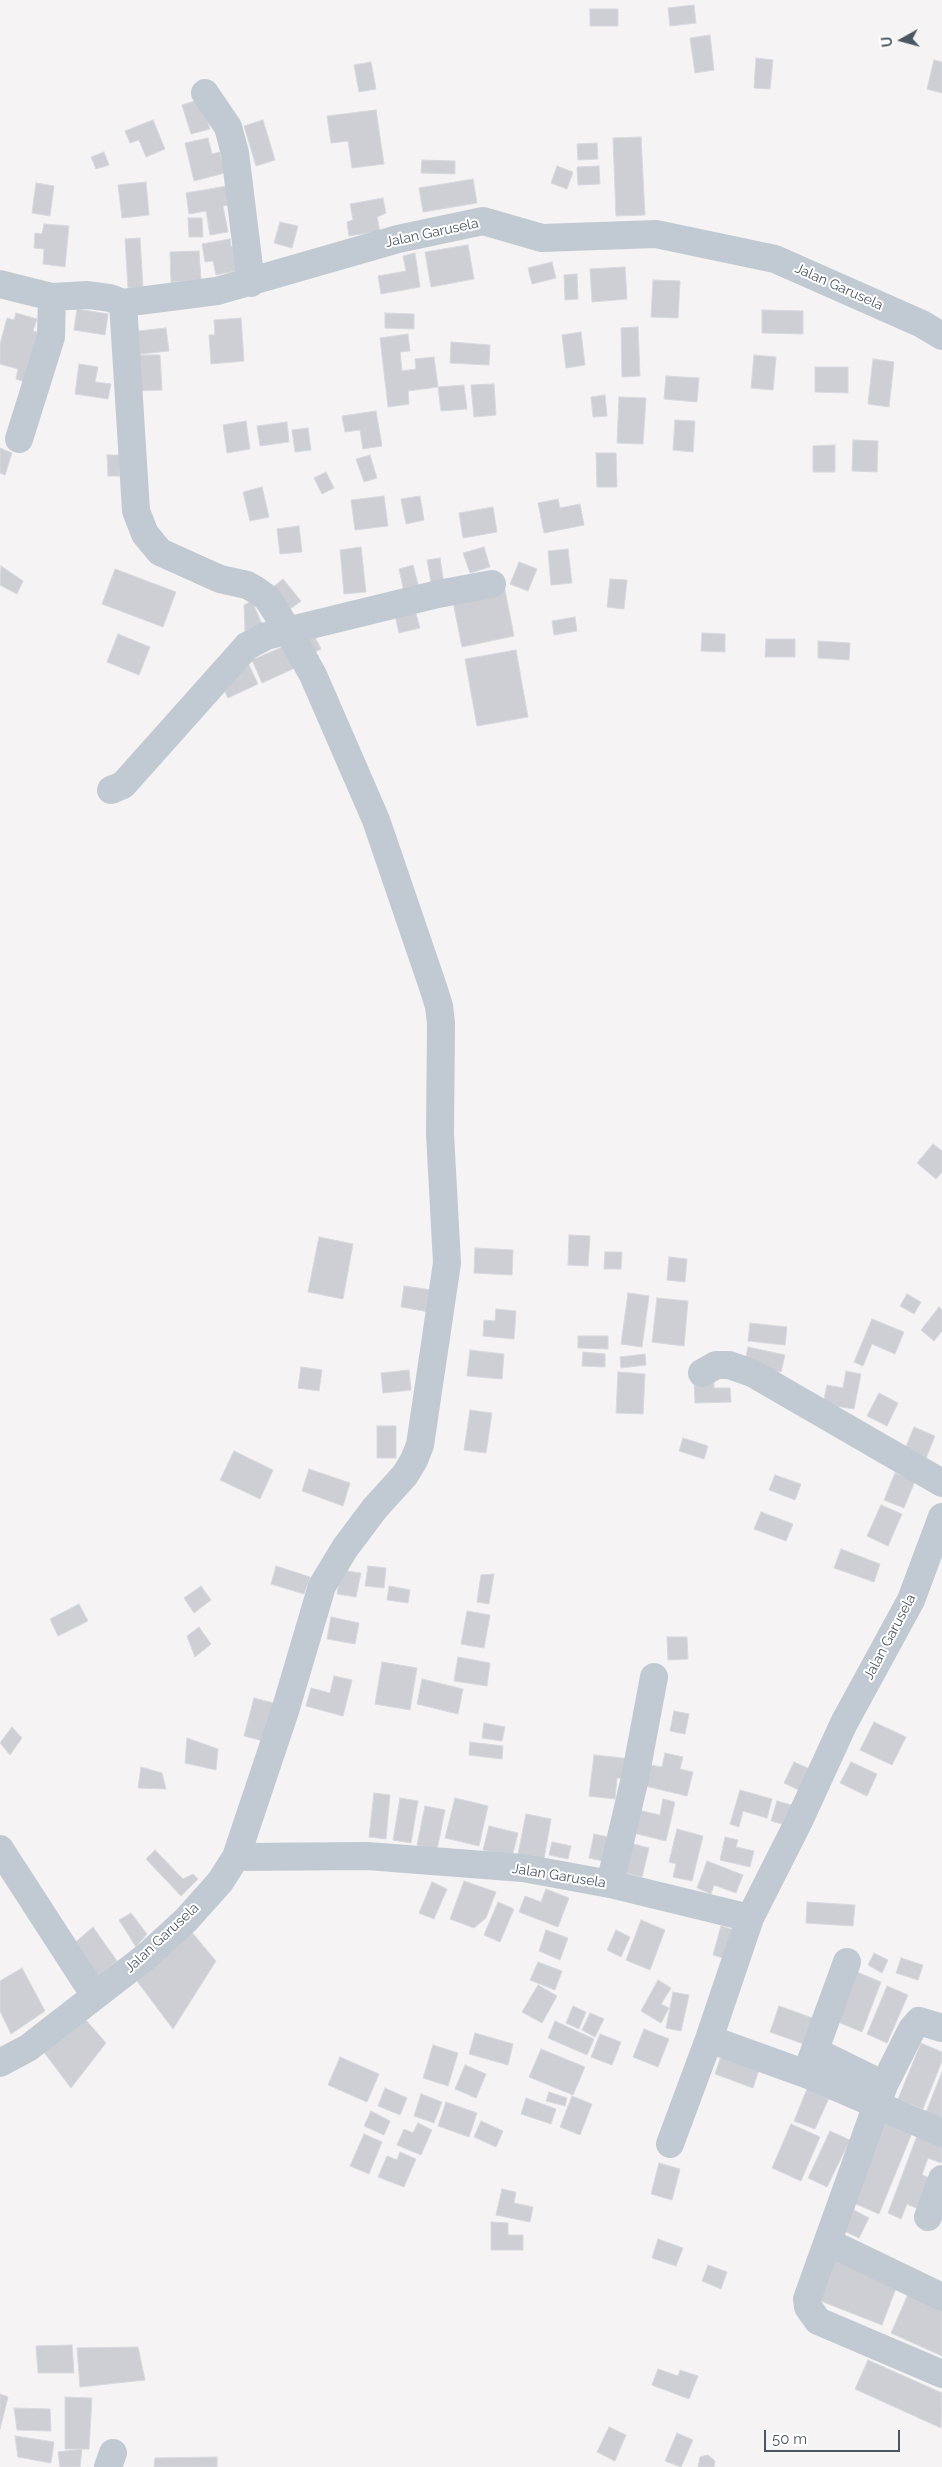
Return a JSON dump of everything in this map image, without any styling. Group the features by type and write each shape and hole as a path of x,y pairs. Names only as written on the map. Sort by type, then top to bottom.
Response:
{"street":[{"path":"205,93 228,126 235,153 251,283"},
{"name":"Jalan Garusela","path":"0,284 52,297 88,295 110,298 123,303 217,291 251,283 398,239 483,221 542,238 656,234 775,259 922,324 942,336"},
{"path":"19,438 52,337 52,297"},
{"path":"123,303 136,510 145,534 160,552 220,579 247,585 256,590 267,598 289,632 313,675 376,820 439,1006 441,1024 440,1134 447,1263 420,1445 405,1475 375,1508 345,1548 322,1586 285,1711 236,1857"},
{"path":"111,790 124,786 247,646 266,636 289,632 438,594 492,584"},
{"path":"702,1372 716,1365 729,1365 752,1373 942,1483"},
{"name":"Jalan Garusela","path":"0,2064 28,2048 148,1955 186,1920 220,1882 236,1857 367,1856 523,1868 610,1884 750,1918 799,1821 844,1723 911,1600 942,1517"},
{"path":"610,1884 635,1778 654,1676"},
{"path":"0,1849 95,1996"},
{"path":"670,2144 709,2039 750,1918"},
{"path":"811,2063 847,1962"},
{"path":"942,2028 924,2021 915,2024 881,2096 807,2299 808,2307 818,2321 942,2374"},
{"path":"709,2039 811,2063 881,2096 942,2133"},
{"path":"928,2217 942,2179"},
{"path":"828,2242 942,2297"}],"building":[{"path":"694,5 696,23 670,26 668,8"},
{"path":"590,9 618,9 618,26 590,26"},
{"path":"710,35 714,70 695,73 690,38"},
{"path":"756,58 773,60 770,89 754,88"},
{"path":"934,60 942,62 942,93 927,89"},
{"path":"371,62 376,89 359,92 354,65"},
{"path":"201,99 210,129 191,134 182,105"},
{"path":"376,110 384,164 352,168 348,141 331,143 327,116"},
{"path":"153,120 165,149 146,157 139,140 130,143 125,131"},
{"path":"263,120 275,160 256,166 244,126"},
{"path":"641,137 645,215 616,216 613,138"},
{"path":"208,138 212,154 220,152 225,173 194,181 185,143"},
{"path":"597,143 598,159 578,160 577,144"},
{"path":"104,152 109,165 96,169 91,157"},
{"path":"422,160 455,161 455,174 421,173"},
{"path":"557,166 573,172 567,189 551,183"},
{"path":"599,166 600,184 578,185 577,167"},
{"path":"473,179 477,203 423,212 419,188"},
{"path":"146,182 149,215 122,218 118,185"},
{"path":"36,183 54,186 50,216 32,213"},
{"path":"233,185 236,204 223,206 228,232 210,235 206,211 189,214 186,193"},
{"path":"383,198 386,213 377,217 380,231 349,236 347,222 353,220 350,204"},
{"path":"188,218 202,218 203,237 189,237"},
{"path":"280,222 298,226 292,248 274,243"},
{"path":"44,224 69,226 65,267 43,264 44,249 34,248 35,233 42,234"},
{"path":"140,238 143,287 128,288 125,239"},
{"path":"230,239 231,247 240,245 244,269 216,275 213,261 205,262 202,244"},
{"path":"468,245 474,279 431,287 425,252"},
{"path":"199,251 201,280 171,282 170,252"},
{"path":"415,253 420,287 381,294 378,276 406,271 403,256"},
{"path":"552,262 556,278 532,284 528,268"},
{"path":"625,267 627,299 592,302 590,269"},
{"path":"577,274 578,299 565,300 564,275"},
{"path":"653,280 680,281 678,318 651,317"},
{"path":"77,309 108,314 105,335 74,330"},
{"path":"762,310 803,311 803,334 762,333"},
{"path":"16,313 37,319 33,331 48,335 34,385 16,379 18,369 0,364 0,344 7,318 14,320"},
{"path":"385,313 414,314 414,329 385,328"},
{"path":"241,318 244,361 211,364 209,335 215,335 214,320"},
{"path":"638,327 640,376 622,377 621,328"},
{"path":"166,328 169,351 131,355 129,332"},
{"path":"581,332 585,365 566,368 562,335"},
{"path":"408,334 410,351 400,352 402,371 416,369 415,359 434,357 438,387 408,391 409,404 388,407 380,338"},
{"path":"451,342 490,345 489,365 450,363"},
{"path":"131,355 160,355 162,390 133,391"},
{"path":"754,355 776,357 773,390 751,388"},
{"path":"873,359 894,362 889,407 868,404"},
{"path":"79,364 98,367 95,382 111,384 108,399 75,394"},
{"path":"815,367 848,367 848,393 815,392"},
{"path":"666,376 699,378 697,402 664,399"},
{"path":"494,384 496,415 474,417 471,385"},
{"path":"464,385 467,409 441,411 438,387"},
{"path":"605,395 607,416 593,417 591,397"},
{"path":"619,397 646,398 643,444 617,443"},
{"path":"376,411 382,446 363,449 360,430 345,432 342,416"},
{"path":"675,420 695,421 693,452 673,450"},
{"path":"246,421 250,449 227,453 223,425"},
{"path":"287,422 289,442 260,446 257,426"},
{"path":"308,428 311,450 295,452 292,430"},
{"path":"853,440 878,441 877,472 852,471"},
{"path":"835,445 835,472 813,472 813,446"},
{"path":"0,448 12,453 5,475 0,473"},
{"path":"596,453 616,453 617,487 597,487"},
{"path":"107,455 119,455 120,476 108,476"},
{"path":"370,455 377,478 364,482 356,459"},
{"path":"326,472 334,488 322,494 314,478"},
{"path":"262,487 269,517 250,521 243,492"},
{"path":"384,496 388,526 355,530 351,500"},
{"path":"420,496 424,520 406,524 401,499"},
{"path":"558,499 560,508 580,504 584,525 544,533 538,503"},
{"path":"493,507 497,532 463,538 459,513"},
{"path":"299,526 302,552 280,554 277,529"},
{"path":"361,547 366,592 344,594 340,550"},
{"path":"484,547 490,567 470,573 463,553"},
{"path":"568,549 572,583 551,585 548,551"},
{"path":"440,558 445,591 433,593 427,560"},
{"path":"519,562 537,569 528,591 510,584"},
{"path":"413,565 420,592 405,596 399,569"},
{"path":"1,566 23,581 17,594 0,585"},
{"path":"115,569 176,592 163,627 102,604"},
{"path":"283,579 301,601 289,610 272,588"},
{"path":"610,579 627,580 624,609 607,607"},
{"path":"504,585 514,636 462,647 452,597"},
{"path":"252,601 262,624 245,631 244,605"},
{"path":"415,610 420,628 399,633 395,615"},
{"path":"575,617 577,631 554,635 552,621"},
{"path":"702,633 725,634 725,652 701,651"},
{"path":"118,634 150,647 139,675 107,662"},
{"path":"314,635 321,649 311,654 305,640"},
{"path":"766,639 795,639 795,657 765,657"},
{"path":"818,641 850,643 849,660 818,658"},
{"path":"287,645 297,667 262,683 252,660"},
{"path":"516,650 528,717 477,726 465,659"},
{"path":"249,665 258,684 228,698 219,679"},
{"path":"933,1144 942,1151 942,1172 936,1179 917,1163"},
{"path":"569,1235 590,1236 588,1266 568,1265"},
{"path":"319,1237 353,1244 343,1299 308,1292"},
{"path":"475,1248 513,1250 512,1275 474,1273"},
{"path":"605,1252 622,1252 621,1269 604,1269"},
{"path":"669,1257 687,1259 685,1282 667,1280"},
{"path":"404,1286 432,1290 429,1312 401,1307"},
{"path":"628,1293 649,1296 642,1347 621,1344"},
{"path":"907,1294 921,1302 914,1314 900,1306"},
{"path":"657,1298 688,1301 684,1346 652,1342"},
{"path":"939,1307 942,1310 942,1331 934,1341 921,1330"},
{"path":"496,1309 516,1311 514,1339 483,1336 484,1320 495,1321"},
{"path":"872,1319 904,1332 895,1354 872,1344 863,1366 854,1362"},
{"path":"750,1323 787,1327 785,1345 748,1341"},
{"path":"578,1336 608,1336 608,1349 578,1348"},
{"path":"748,1347 785,1355 781,1372 744,1365"},
{"path":"470,1350 504,1354 502,1379 467,1376"},
{"path":"583,1352 605,1354 605,1367 582,1366"},
{"path":"645,1354 646,1365 621,1368 620,1357"},
{"path":"301,1367 322,1370 319,1391 298,1388"},
{"path":"409,1370 411,1390 383,1393 381,1373"},
{"path":"846,1371 861,1374 854,1409 823,1404 827,1385 843,1388"},
{"path":"618,1372 645,1374 643,1414 616,1413"},
{"path":"714,1380 714,1388 730,1388 731,1402 695,1403 694,1381"},
{"path":"879,1393 898,1403 887,1426 867,1416"},
{"path":"470,1410 492,1413 486,1453 464,1450"},
{"path":"377,1426 396,1426 396,1458 377,1458"},
{"path":"914,1427 935,1436 924,1463 903,1454"},
{"path":"683,1438 708,1446 704,1459 679,1451"},
{"path":"234,1451 273,1470 260,1499 220,1480"},
{"path":"309,1469 350,1483 343,1506 302,1491"},
{"path":"895,1473 915,1481 904,1508 884,1500"},
{"path":"775,1475 801,1484 795,1500 769,1490"},
{"path":"881,1505 902,1514 888,1546 867,1536"},
{"path":"761,1512 793,1524 786,1541 754,1529"},
{"path":"841,1549 880,1564 874,1582 834,1568"},
{"path":"276,1566 310,1577 304,1594 271,1584"},
{"path":"368,1566 386,1568 384,1588 365,1586"},
{"path":"341,1570 361,1573 356,1597 337,1594"},
{"path":"494,1574 489,1604 477,1602 481,1575"},
{"path":"201,1586 211,1600 194,1613 184,1598"},
{"path":"389,1586 410,1590 408,1603 387,1600"},
{"path":"79,1604 88,1621 58,1636 50,1619"},
{"path":"467,1611 490,1615 484,1648 461,1644"},
{"path":"331,1617 359,1623 355,1644 327,1639"},
{"path":"199,1627 211,1644 195,1657 187,1636"},
{"path":"667,1637 687,1637 688,1659 668,1660"},
{"path":"458,1657 490,1663 487,1686 454,1681"},
{"path":"382,1662 417,1668 410,1710 375,1704"},
{"path":"334,1676 352,1680 343,1716 306,1706 311,1688 330,1693"},
{"path":"422,1679 463,1689 458,1714 417,1704"},
{"path":"254,1698 274,1703 263,1741 244,1736"},
{"path":"674,1711 689,1714 685,1734 670,1731"},
{"path":"874,1722 906,1737 892,1765 860,1750"},
{"path":"484,1723 505,1727 502,1741 482,1738"},
{"path":"12,1727 22,1738 10,1755 0,1743"},
{"path":"187,1738 218,1749 216,1770 185,1763"},
{"path":"470,1742 503,1746 502,1759 469,1755"},
{"path":"665,1753 683,1757 680,1769 693,1772 687,1796 645,1786 650,1765 662,1767"},
{"path":"594,1755 632,1759 630,1779 617,1778 615,1799 589,1796"},
{"path":"794,1762 810,1769 801,1791 784,1783"},
{"path":"851,1762 877,1774 867,1796 840,1783"},
{"path":"141,1767 162,1773 166,1789 138,1788"},
{"path":"740,1790 772,1799 767,1818 743,1811 739,1827 730,1824"},
{"path":"374,1793 390,1795 386,1839 369,1837"},
{"path":"400,1798 418,1801 411,1843 393,1840"},
{"path":"455,1798 488,1806 479,1846 445,1838"},
{"path":"663,1799 675,1802 666,1841 633,1833 638,1810 660,1815"},
{"path":"777,1801 795,1806 789,1826 771,1821"},
{"path":"425,1806 445,1810 437,1850 417,1845"},
{"path":"526,1814 551,1819 544,1859 518,1854"},
{"path":"489,1826 518,1833 512,1857 483,1850"},
{"path":"677,1829 703,1836 692,1881 673,1877 676,1864 669,1862"},
{"path":"594,1834 613,1838 608,1862 589,1858"},
{"path":"725,1837 738,1840 736,1847 754,1851 750,1867 720,1860"},
{"path":"552,1842 571,1846 568,1859 549,1855"},
{"path":"630,1843 649,1848 642,1877 623,1872"},
{"path":"155,1850 183,1879 193,1874 198,1879 181,1896 146,1859"},
{"path":"707,1861 743,1875 736,1893 714,1885 711,1894 697,1888"},
{"path":"464,1881 496,1892 486,1918 474,1928 450,1919"},
{"path":"432,1882 447,1889 434,1919 419,1913"},
{"path":"546,1889 569,1898 558,1927 519,1912 525,1896 541,1902"},
{"path":"498,1902 514,1909 500,1942 484,1935"},
{"path":"807,1902 855,1905 853,1926 806,1923"},
{"path":"131,1913 147,1934 136,1947 119,1920"},
{"path":"641,1920 665,1930 650,1970 626,1960"},
{"path":"184,1923 216,1961 173,2029 137,1981"},
{"path":"721,1926 737,1931 729,1960 713,1955"},
{"path":"93,1927 117,1961 93,1982 70,1947"},
{"path":"546,1930 568,1938 560,1960 539,1951"},
{"path":"616,1930 630,1937 621,1957 607,1950"},
{"path":"874,1953 888,1960 882,1973 868,1965"},
{"path":"901,1958 923,1965 918,1980 896,1973"},
{"path":"538,1962 562,1971 555,1990 530,1980"},
{"path":"22,1968 45,2011 11,2034 0,2011 0,1981"},
{"path":"857,1972 881,1982 862,2032 838,2022"},
{"path":"658,1980 671,1988 661,2004 669,2008 661,2023 641,2011"},
{"path":"538,1985 557,1996 542,2023 522,2012"},
{"path":"887,1986 908,1995 887,2043 867,2034"},
{"path":"673,1992 689,1995 681,2031 666,2028"},
{"path":"573,2006 586,2012 579,2029 566,2023"},
{"path":"779,2006 818,2020 809,2046 770,2032"},
{"path":"590,2013 604,2019 595,2037 582,2030"},
{"path":"85,2019 106,2043 71,2088 43,2051"},
{"path":"555,2021 594,2039 587,2055 548,2038"},
{"path":"644,2029 669,2039 658,2067 633,2057"},
{"path":"475,2033 513,2044 508,2065 469,2054"},
{"path":"600,2034 621,2042 612,2065 591,2057"},
{"path":"921,2043 942,2052 942,2061 923,2109 898,2099"},
{"path":"433,2045 458,2053 448,2086 423,2078"},
{"path":"541,2049 585,2067 573,2095 529,2077"},
{"path":"721,2056 759,2070 753,2088 715,2074"},
{"path":"340,2057 379,2074 367,2102 328,2085"},
{"path":"465,2065 486,2074 476,2098 455,2089"},
{"path":"942,2072 942,2119 926,2112"},
{"path":"385,2088 407,2098 400,2115 378,2106"},
{"path":"807,2089 829,2098 815,2129 794,2121"},
{"path":"549,2092 567,2098 565,2106 546,2101"},
{"path":"421,2094 442,2102 434,2123 414,2116"},
{"path":"572,2096 592,2104 580,2135 560,2127"},
{"path":"526,2098 556,2109 551,2124 521,2114"},
{"path":"446,2102 477,2113 469,2137 438,2126"},
{"path":"371,2111 390,2121 384,2135 364,2126"},
{"path":"883,2120 912,2133 879,2214 849,2201"},
{"path":"481,2121 503,2131 496,2147 474,2137"},
{"path":"418,2123 432,2130 421,2155 397,2145 404,2129 413,2133"},
{"path":"791,2124 820,2137 801,2181 772,2168"},
{"path":"830,2131 850,2140 827,2187 808,2178"},
{"path":"364,2134 382,2142 369,2174 350,2166"},
{"path":"917,2136 942,2146 942,2161 941,2163 928,2158 922,2175 935,2180 923,2211 907,2204 901,2219 888,2213"},
{"path":"400,2152 416,2159 404,2187 378,2177 387,2156 397,2160"},
{"path":"659,2163 680,2169 672,2200 651,2194"},
{"path":"502,2189 516,2192 514,2203 533,2207 530,2222 496,2215"},
{"path":"854,2210 869,2218 859,2238 844,2231"},
{"path":"491,2222 508,2223 508,2235 523,2235 523,2250 491,2250"},
{"path":"658,2239 683,2248 676,2266 652,2258"},
{"path":"830,2257 898,2283 882,2325 813,2298"},
{"path":"708,2265 727,2272 721,2289 702,2281"},
{"path":"909,2292 942,2307 942,2356 891,2333"},
{"path":"72,2345 74,2373 38,2373 36,2346"},
{"path":"138,2347 145,2380 80,2387 77,2348"},
{"path":"868,2360 942,2393 941,2428 855,2389"},
{"path":"658,2369 678,2376 680,2370 698,2376 689,2399 652,2385"},
{"path":"0,2394 8,2397 0,2429"},
{"path":"65,2397 92,2398 89,2449 65,2449"},
{"path":"14,2408 50,2409 51,2431 17,2430"},
{"path":"609,2427 626,2435 615,2461 597,2452"},
{"path":"677,2433 693,2440 681,2467 665,2461"},
{"path":"15,2436 54,2442 51,2463 18,2457"},
{"path":"82,2449 80,2467 60,2467 58,2452"},
{"path":"708,2455 715,2461 714,2467 698,2467 700,2457"},
{"path":"217,2457 217,2467 154,2467 155,2458"}]}
